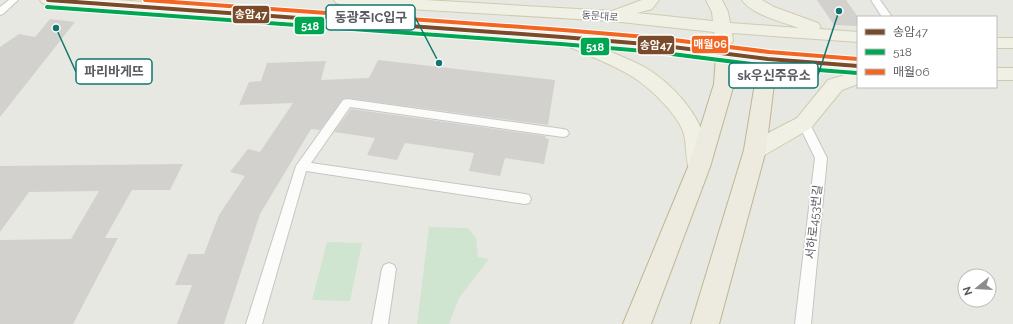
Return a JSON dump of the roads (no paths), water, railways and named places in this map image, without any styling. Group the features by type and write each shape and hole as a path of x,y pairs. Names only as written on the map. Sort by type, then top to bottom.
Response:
{"highway":[{"path":"637,324 699,167 724,84 725,55"},
{"path":"705,324 755,150 768,59"}],"main road":[{"name":"동문대로","path":"48,0 562,37 657,45 725,55 857,66"},
{"name":"동문대로","path":"342,0 611,16 722,28 857,37"},
{"path":"611,16 646,4 651,0"},
{"path":"714,0 720,12 725,55"},
{"path":"747,0 760,31 768,59"},
{"path":"750,0 768,11 836,36"},
{"path":"562,37 640,73 661,90 683,112 694,134 699,167"},
{"path":"997,43 1013,43"},
{"path":"997,74 1013,74"},
{"path":"755,150 804,123 835,85 857,77"}],"lane":[{"path":"0,12 14,0"},
{"path":"875,0 886,16"},
{"path":"254,324 302,166 347,103 563,133"},
{"name":"서하로453번길","path":"803,324 821,158 804,123"},
{"path":"302,166 524,198"},
{"path":"380,324 389,269"}],"place":[{"name":"sk우신주유소","path":"839,11"},
{"name":"파리바게뜨","path":"56,28"},
{"name":"동광주IC입구","path":"439,63"}]}
